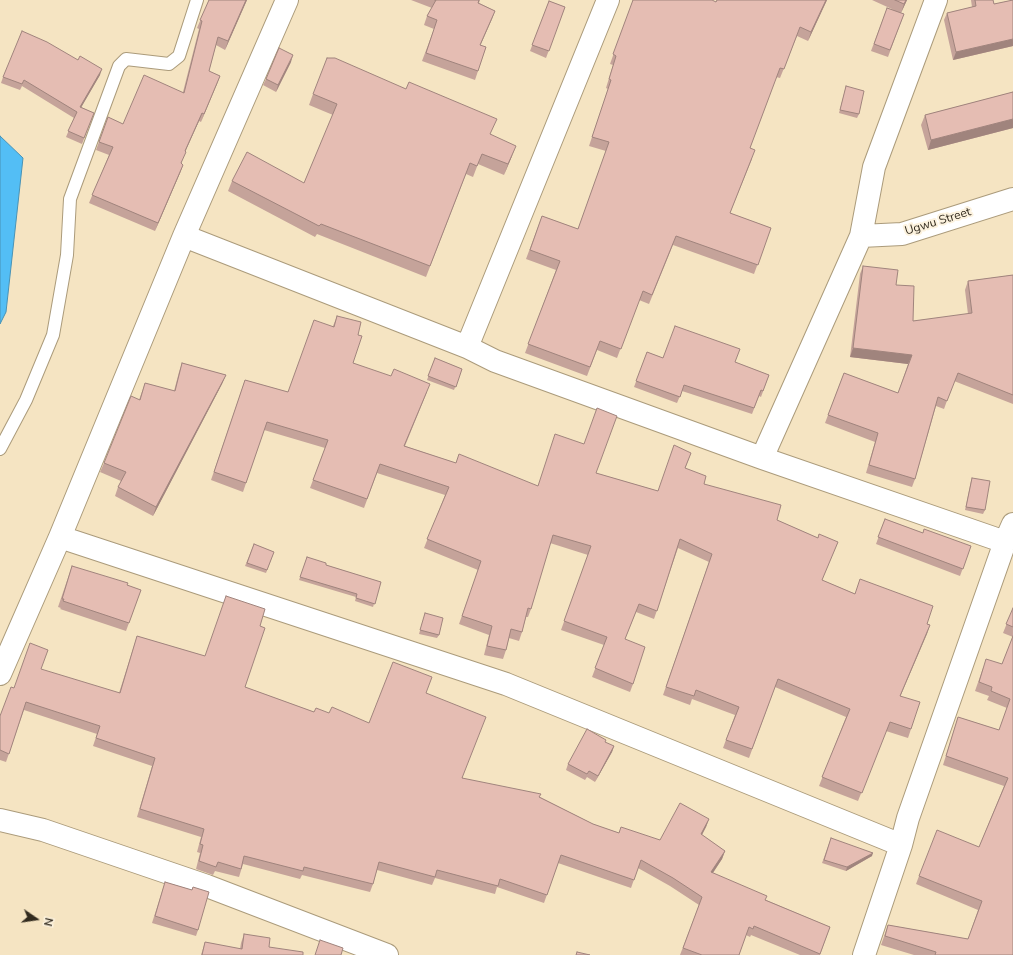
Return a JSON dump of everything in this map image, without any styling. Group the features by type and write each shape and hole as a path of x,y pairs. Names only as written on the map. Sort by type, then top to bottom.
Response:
{"street":[{"path":"0,674 60,537 184,236 287,0"},
{"path":"467,347 608,0"},
{"path":"762,458 861,236 874,167 936,0"},
{"name":"Ugwu Street","path":"861,236 902,234 1013,199"},
{"path":"184,236 467,347 495,361 762,458 1009,533 908,818 901,845 864,955"},
{"path":"60,537 506,684 901,845"},
{"path":"0,820 43,830 207,886 387,955"}],"lane":[{"path":"0,450 26,400 53,336 67,255 70,199 119,66 126,59 169,64 179,56 197,0"}],"water":[{"path":"0,136 23,158 6,312 0,324"}],"building":[{"path":"209,0 246,0 228,41 218,37 209,71 220,76 204,114 202,113 185,151 186,152 181,163 183,165 158,223 92,195 113,147 99,142 108,117 123,124 144,75 184,93 202,21 200,20"},
{"path":"436,0 479,0 478,3 495,11 480,45 486,47 478,71 426,53 437,20 427,16"},
{"path":"633,0 712,0 716,2 717,0 826,0 811,32 800,27 784,69 780,68 750,148 755,150 730,213 771,228 758,265 676,236 652,295 643,291 621,349 600,341 590,367 528,344 560,261 530,250 542,216 578,229 609,142 592,137 611,80 609,79 616,56 613,54"},
{"path":"895,0 906,0 904,4"},
{"path":"975,0 993,0 994,4 1013,0 1013,39 956,52 947,13 976,6"},
{"path":"549,1 565,7 549,51 532,45"},
{"path":"887,8 904,14 890,50 874,44"},
{"path":"22,31 47,42 78,60 80,56 102,69 80,107 94,113 84,138 68,131 77,112 24,80 22,84 3,77"},
{"path":"279,48 293,55 278,85 266,79"},
{"path":"327,58 335,58 406,89 409,82 497,119 490,134 516,146 508,164 482,154 477,166 470,163 430,266 321,224 319,226 232,181 247,152 304,183 337,104 313,94"},
{"path":"846,86 864,91 859,114 840,110"},
{"path":"1013,92 1013,119 931,140 925,115"},
{"path":"863,266 898,270 896,285 914,286 913,321 972,313 968,281 1013,275 1013,395 958,373 947,401 938,397 915,479 869,465 878,433 828,415 844,373 898,393 912,355 853,348"},
{"path":"337,316 361,322 358,335 362,336 353,363 391,376 394,369 430,384 404,446 456,463 459,454 538,486 555,434 584,444 597,408 617,416 596,473 658,491 674,445 691,453 685,468 706,476 704,484 781,505 777,520 818,538 819,534 838,542 822,580 855,594 860,579 933,606 927,624 930,625 900,696 920,702 911,729 890,722 862,793 822,777 850,709 778,679 752,749 726,740 739,707 696,690 694,696 666,687 712,554 680,539 657,611 639,604 625,639 645,647 633,684 595,668 607,637 564,621 591,546 553,535 531,609 528,608 522,632 511,629 506,650 487,646 492,626 462,616 481,561 427,539 449,487 380,464 367,499 313,480 328,440 267,422 246,483 214,472 245,380 288,392 314,320 334,327"},
{"path":"675,326 740,349 735,362 769,375 754,408 684,385 680,397 636,381 647,352 663,358"},
{"path":"435,358 462,369 456,387 428,376"},
{"path":"182,363 226,375 156,507 118,487 126,472 104,463 131,396 140,400 145,383 175,391"},
{"path":"972,478 990,481 985,510 966,507"},
{"path":"885,519 923,533 924,529 971,546 963,569 878,537"},
{"path":"254,544 274,552 267,570 247,563"},
{"path":"307,557 326,563 326,565 381,582 375,604 356,598 357,594 300,577"},
{"path":"72,566 128,583 127,585 141,590 129,623 63,601 64,599 62,599"},
{"path":"226,596 265,609 260,626 265,628 245,687 314,712 316,708 329,713 332,707 369,723 393,662 432,677 426,693 486,717 462,778 541,794 539,797 593,824 619,833 621,827 660,840 680,803 709,819 701,834 725,851 711,872 767,896 765,900 830,927 820,954 754,926 753,929 749,927 739,955 702,955 683,948 702,897 673,878 641,860 634,880 561,855 547,895 500,879 498,886 437,870 435,877 379,862 373,884 304,867 303,871 244,856 241,869 218,862 216,867 199,861 203,845 200,844 204,829 140,809 155,758 96,738 100,726 26,702 9,754 0,750 0,716 11,687 14,688 30,643 48,650 41,669 120,693 137,636 205,656"},
{"path":"1013,608 1013,627 1006,624"},
{"path":"425,613 443,618 439,635 420,630"},
{"path":"1013,636 1013,955 935,955 936,952 885,936 888,925 968,939 982,901 919,876 937,830 979,847 1008,778 946,756 958,717 999,730 1010,699 991,691 992,687 979,682 986,659 1002,664"},
{"path":"587,729 606,740 605,742 614,746 598,776 589,771 587,774 568,764"},
{"path":"831,838 873,853 847,867 824,860"},
{"path":"165,882 192,890 193,887 209,892 198,930 155,916"},
{"path":"244,934 270,938 269,947 303,952 303,955 202,955 205,942 242,949"},
{"path":"320,940 343,948 341,955 315,955"},
{"path":"577,952 590,955 576,955"}]}
